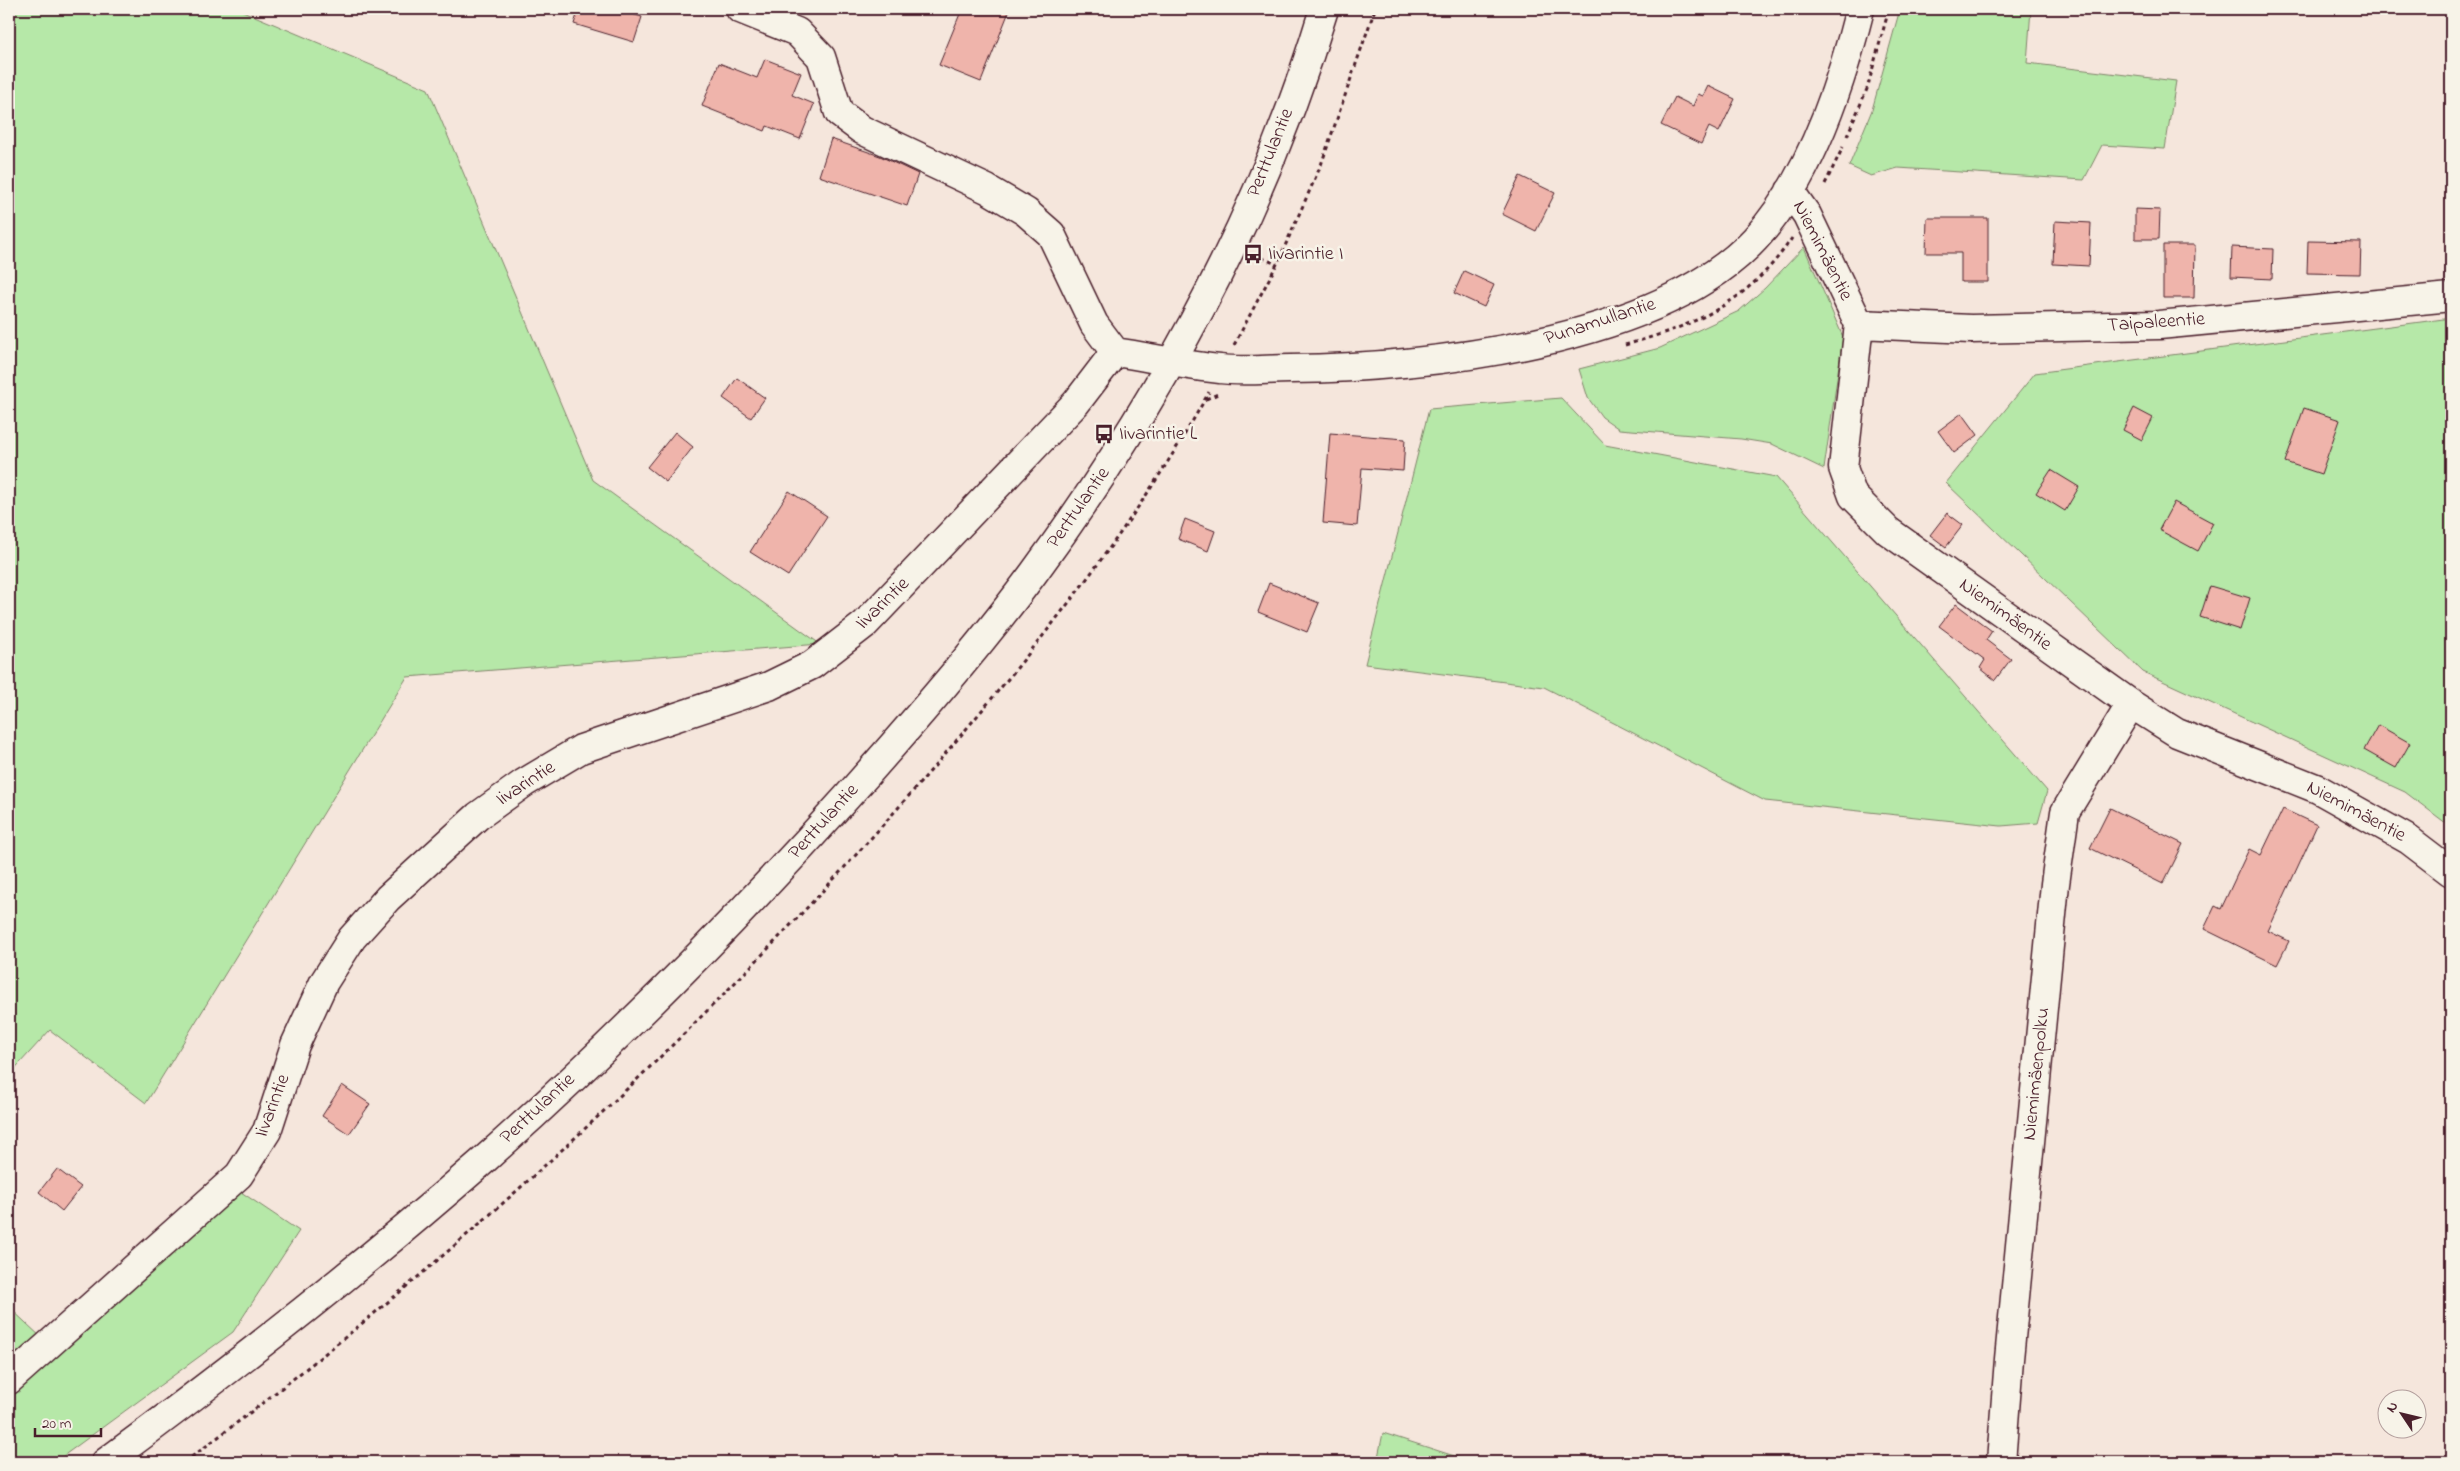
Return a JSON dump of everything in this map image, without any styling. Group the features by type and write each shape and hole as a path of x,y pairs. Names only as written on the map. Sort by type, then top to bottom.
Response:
{"street":[{"path":"740,9 797,32 821,56 839,113 862,130 987,190 1026,212 1051,234 1094,324 1115,352 1173,361"},
{"name":"Perttulantie","path":"106,1462 235,1366 327,1293 462,1178 622,1031 691,964 791,859 924,710 1029,579 1125,441 1173,361 1211,289 1265,170 1310,56 1324,9"},
{"name":"Punamullantie","path":"1173,361 1224,380 1324,369 1458,358 1530,344 1604,324 1654,306 1689,290 1720,269 1755,239 1790,191 1818,134 1837,86 1860,9"},
{"name":"Niemimäentie","path":"1790,191 1807,215 1859,324 1844,468 1853,496 1888,531 2131,704 2177,732 2318,789 2409,840 2451,872"},
{"name":"Taipaleentie","path":"1859,324 1971,329 2158,324 2451,297"},
{"name":"Iivarintie","path":"9,1380 239,1175 267,1131 295,1044 324,982 352,938 388,898 478,816 524,783 582,749 769,686 812,665 871,618 1076,402 1115,352"},
{"name":"Niemimäenpolku","path":"2001,1462 2010,1349 2053,904 2065,812 2131,704"}],"path":[{"path":"1205,400 1224,380 1321,165 1375,9"},
{"path":"1622,346 1692,323 1722,308 1747,290 1775,264 1807,215 1833,169 1867,89 1889,9"},
{"path":"1253,254 1277,264"}],"green space":[{"path":"9,9 238,9 428,89 593,480 820,644 407,677 146,1103 50,1030 9,1075"},
{"path":"1900,9 2031,9 2027,63 2176,81 2165,149 2102,145 2084,180 1898,168 1871,176 1849,166 1872,110"},
{"path":"1804,247 1843,337 1824,469 1772,444 1741,439 1619,429 1602,417 1588,398 1579,369 1660,348 1739,311 1765,288"},
{"path":"2451,318 2451,827 2405,792 2143,672 1946,483 2035,373"},
{"path":"1561,398 1605,445 1776,477 2047,791 2038,823 2001,826 1765,801 1544,687 1365,664 1429,409"},
{"path":"238,1190 299,1231 233,1332 55,1462 9,1462 9,1307 59,1354"},
{"path":"1383,1433 1473,1462 1377,1462"}],"building":[{"path":"579,9 615,9 642,17 634,42 574,24"},
{"path":"962,9 1010,9 981,82 939,65"},
{"path":"765,59 801,73 792,95 814,104 800,139 767,126 765,131 702,106 719,63 757,78"},
{"path":"1708,86 1735,99 1719,132 1709,127 1701,144 1661,125 1675,97 1693,106 1698,94 1703,96"},
{"path":"831,139 880,156 918,174 907,206 819,176"},
{"path":"1520,176 1555,193 1536,231 1502,214"},
{"path":"2135,209 2160,210 2159,239 2135,239"},
{"path":"1927,218 1988,218 1988,282 1961,282 1961,253 1926,253"},
{"path":"2055,221 2091,223 2089,266 2053,264"},
{"path":"2308,241 2361,242 2360,274 2307,273"},
{"path":"2163,245 2195,245 2194,298 2163,298"},
{"path":"2232,247 2273,249 2272,279 2231,277"},
{"path":"1464,271 1494,285 1484,307 1454,293"},
{"path":"737,378 765,398 751,418 723,398"},
{"path":"2134,408 2153,418 2142,440 2123,430"},
{"path":"2304,408 2340,420 2321,474 2285,462"},
{"path":"1962,413 1978,435 1954,453 1938,431"},
{"path":"675,432 693,447 666,482 647,467"},
{"path":"1330,433 1405,439 1403,471 1362,468 1357,526 1323,523"},
{"path":"2051,470 2079,487 2065,511 2036,493"},
{"path":"789,491 827,516 788,576 750,552"},
{"path":"2174,502 2213,523 2198,551 2159,530"},
{"path":"1947,513 1963,525 1946,547 1930,535"},
{"path":"1185,519 1215,531 1208,551 1178,539"},
{"path":"1269,583 1319,603 1307,632 1258,612"},
{"path":"2210,586 2250,598 2240,630 2200,617"},
{"path":"1956,604 1992,631 1986,640 2011,659 1995,680 1980,668 1985,660 1939,626"},
{"path":"2378,725 2410,743 2396,768 2364,750"},
{"path":"2110,808 2183,844 2163,884 2090,848"},
{"path":"2283,809 2317,825 2268,931 2289,941 2277,965 2204,929 2215,906 2221,909 2249,849 2261,855"},
{"path":"342,1085 370,1104 349,1134 322,1116"},
{"path":"57,1169 81,1187 62,1211 39,1192"}],"place":[{"name":"Iivarintie I","path":"1253,254"},
{"name":"Iivarintie L","path":"1104,434"}]}
